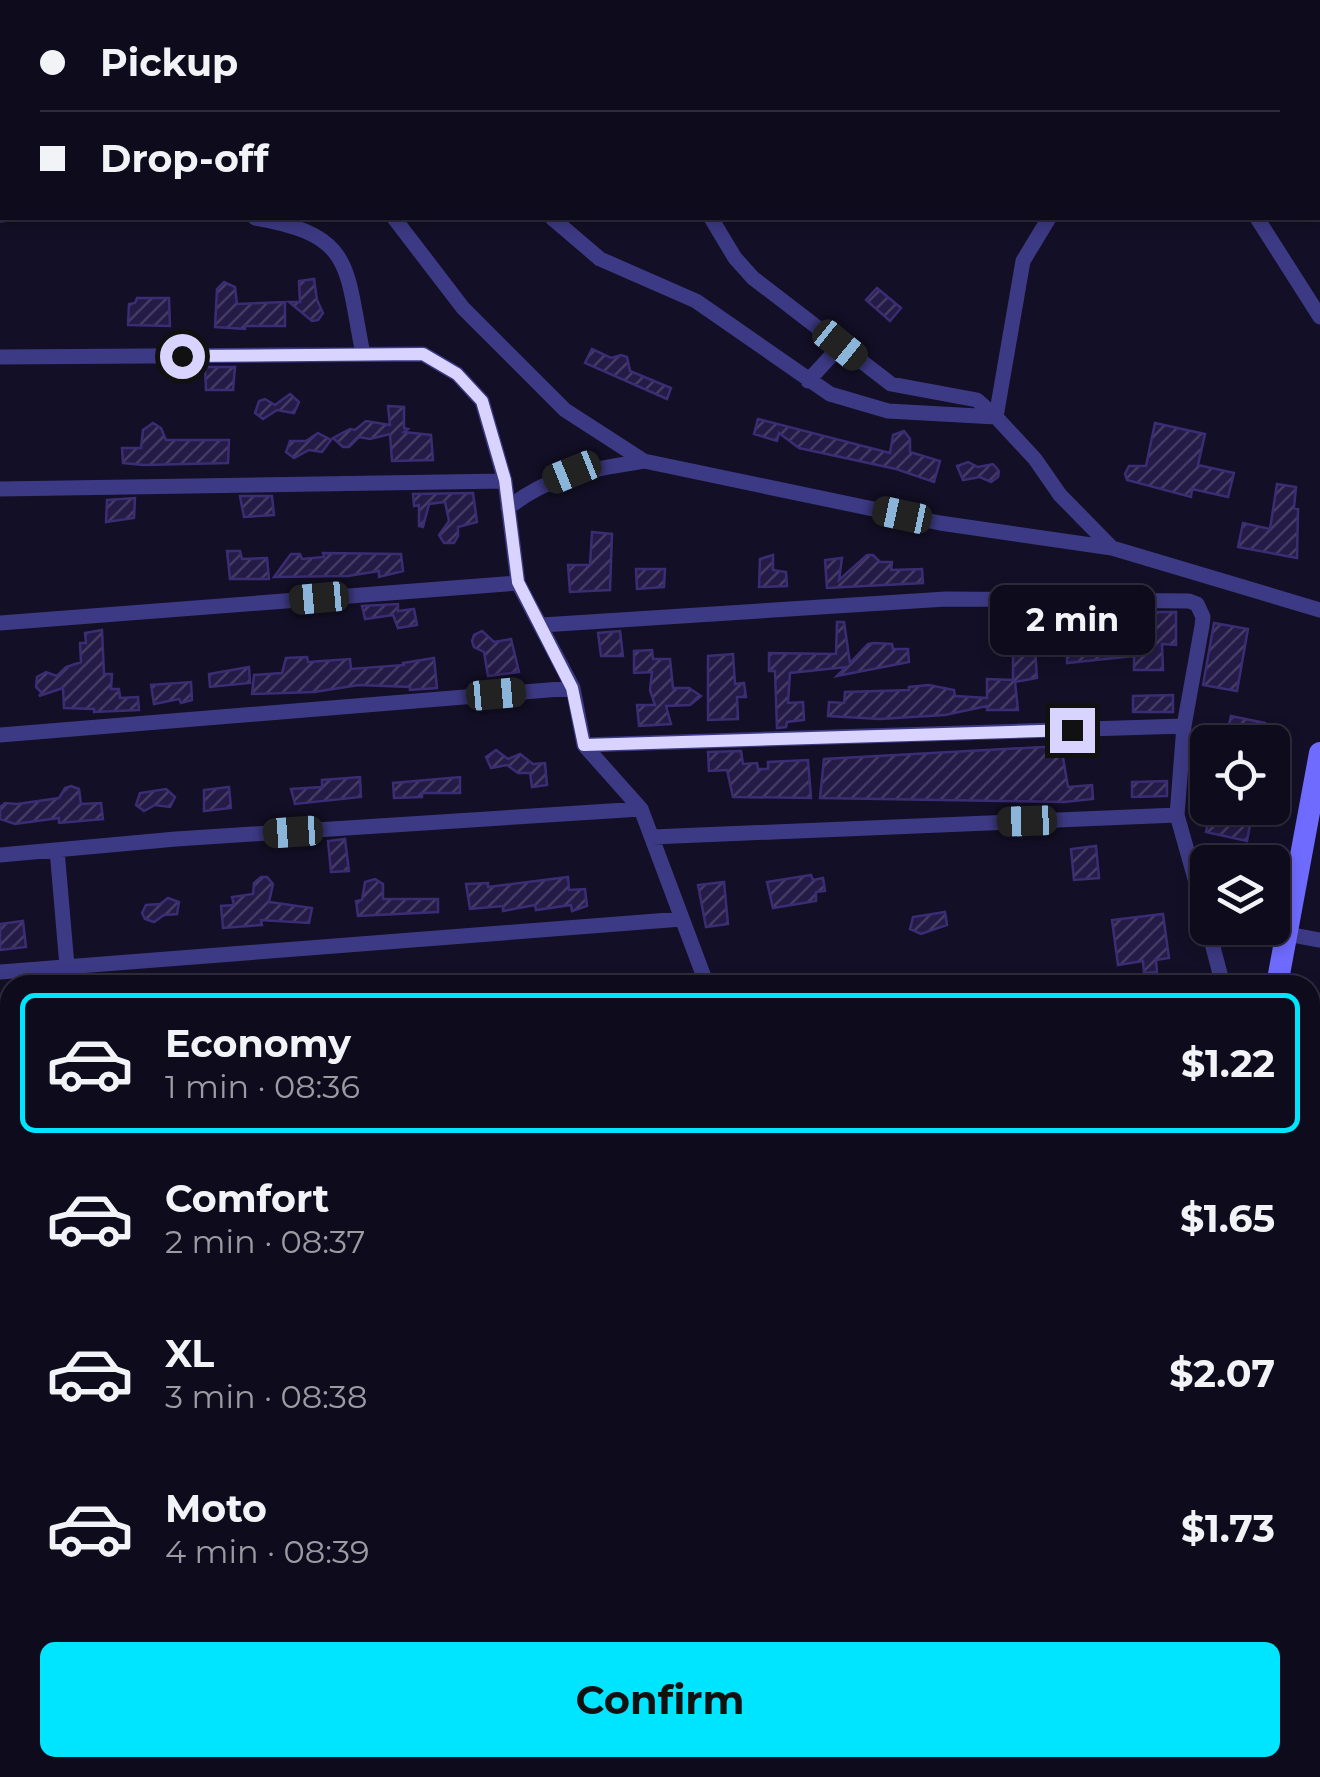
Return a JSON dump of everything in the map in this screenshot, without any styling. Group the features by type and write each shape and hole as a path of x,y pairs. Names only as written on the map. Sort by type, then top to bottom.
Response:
{"main road":[{"path":"1290,913 1320,753"},
{"path":"1279,975 1284,945"}],"street":[{"path":"268,220 294,224 328,242 346,270 363,354"},
{"path":"396,220 463,308 565,410 644,462"},
{"path":"554,220 600,259 696,301 830,394 888,411 996,417"},
{"path":"712,220 752,278 890,384 976,400 1035,459 1060,495 1112,548"},
{"path":"996,417 1023,261 1048,220"},
{"path":"1257,220 1320,317"},
{"path":"808,382 840,345"},
{"path":"0,357 423,354 457,374 482,401 505,480 518,582 572,688 584,745 642,809 703,975"},
{"path":"508,508 532,489 572,472 644,462 940,524 1112,548 1320,610"},
{"path":"0,489 505,480"},
{"path":"0,623 518,582"},
{"path":"542,626 946,599 1189,601 1197,604 1202,626 1184,726 1176,814 1190,863"},
{"path":"0,735 572,688"},
{"path":"584,745 1184,726"},
{"path":"0,854 642,809"},
{"path":"652,837 1176,814"},
{"path":"57,850 68,966"},
{"path":"0,972 682,919"},
{"path":"1290,935 1320,940"},
{"path":"1213,945 1221,975"}],"building":[{"path":"314,279 323,313 312,321 289,302 300,302 299,281"},
{"path":"224,282 235,287 237,304 285,302 285,326 215,327 217,289"},
{"path":"877,288 901,308 890,321 866,300"},
{"path":"137,298 169,298 170,326 128,325 129,304"},
{"path":"592,349 611,358 627,357 630,371 671,388 667,399 585,363"},
{"path":"205,367 235,367 233,390 206,390"},
{"path":"290,394 299,402 294,413 277,410 263,419 255,413 259,401 265,399 275,405"},
{"path":"388,406 404,407 404,428 408,429 404,432 431,435 433,460 392,461 390,434 370,439 359,437 349,447 333,438 366,421 390,425"},
{"path":"758,419 890,453 893,435 904,431 910,439 910,452 940,461 934,482 896,469 799,448 779,433 777,441 754,434"},
{"path":"153,423 161,428 166,440 229,440 228,463 123,463 122,448 141,448 143,430"},
{"path":"1155,423 1205,434 1198,465 1234,473 1228,497 1192,489 1191,497 1127,480 1129,466 1146,466"},
{"path":"318,433 331,440 322,452 309,450 294,458 286,452 290,441 306,441"},
{"path":"968,462 978,467 993,464 999,471 998,477 991,482 980,477 963,480 957,466"},
{"path":"1277,484 1296,487 1297,558 1238,547 1243,523 1270,529"},
{"path":"473,493 477,522 458,527 454,543 444,543 439,535 449,521 445,502 429,504 423,527 419,526 419,505 414,506 413,494"},
{"path":"240,496 272,496 274,515 244,517"},
{"path":"135,498 134,518 106,522 107,500"},
{"path":"592,532 612,534 610,590 570,592 568,565 590,565"},
{"path":"227,551 240,551 242,559 267,558 269,579 230,579"},
{"path":"323,553 401,554 403,571 379,577 379,571 348,576 274,577 291,554 300,554 302,559 324,557"},
{"path":"773,555 773,570 786,572 787,586 759,587 760,559"},
{"path":"867,555 880,562 892,562 891,570 922,569 923,583 827,588 825,560 842,558 839,580"},
{"path":"636,569 665,569 664,587 637,589"},
{"path":"398,604 398,611 414,609 417,625 398,628 393,615 365,619 362,606"},
{"path":"1149,612 1176,612 1176,645 1162,644 1163,670 1134,670 1134,656 1067,663 1067,655 1055,656 1035,649 1037,678 1015,682 1018,710 987,710 987,706 945,715 880,719 828,716 829,702 844,703 845,692 909,690 929,685 954,690 955,696 987,698 987,679 1013,680 1013,647 1022,648 1026,615 1032,615 1033,627 1046,638 1060,637 1075,646 1077,634 1096,629 1096,637 1108,636 1109,643 1130,634 1149,638"},
{"path":"837,622 844,622 850,663 868,644 874,643 908,649 909,662 837,676 846,667 790,673 788,703 803,702 804,720 777,728 775,671 769,671 769,653 836,654"},
{"path":"1214,623 1248,629 1237,691 1203,685"},
{"path":"102,630 104,674 112,674 111,689 119,689 120,698 138,697 139,710 94,712 64,708 63,688 39,696 42,693 36,687 37,677 46,672 57,676 66,667 81,662 80,643 86,643 85,633"},
{"path":"482,631 494,642 511,639 519,672 488,676 484,652 474,647 472,641"},
{"path":"620,631 623,656 601,656 598,633"},
{"path":"652,650 653,659 670,659 673,688 689,688 701,696 690,705 666,706 671,724 639,726 637,705 655,705 650,690 652,672 634,673 634,651"},
{"path":"733,654 735,684 744,683 746,697 737,697 738,719 708,720 708,656"},
{"path":"307,657 308,662 350,659 351,669 434,658 437,688 410,690 359,685 314,692 252,694 254,675 282,673 286,658"},
{"path":"249,667 250,683 210,687 209,674"},
{"path":"191,682 192,700 154,704 151,685"},
{"path":"1173,695 1173,712 1133,712 1133,696"},
{"path":"1231,716 1265,723 1265,725 1229,725"},
{"path":"1061,746 1068,787 1092,785 1093,799 1064,802 820,798 824,759"},
{"path":"496,750 508,759 520,754 533,764 545,763 547,785 532,787 530,773 518,773 507,765 491,768 486,757"},
{"path":"741,751 743,764 757,763 758,769 768,769 768,762 808,760 811,798 733,797 727,770 709,771 708,752"},
{"path":"360,777 361,797 295,804 291,789 322,787 322,780"},
{"path":"460,777 460,793 394,798 393,783"},
{"path":"1167,781 1167,796 1132,797 1132,782"},
{"path":"71,786 79,789 81,804 101,803 103,819 59,823 59,818 15,824 0,819 0,807 5,803 59,798"},
{"path":"229,787 231,808 204,811 204,790"},
{"path":"166,789 175,797 170,807 155,805 144,811 136,805 140,793"},
{"path":"1207,825 1250,825 1247,841 1206,832"},
{"path":"345,839 349,871 331,872 328,841"},
{"path":"1096,846 1099,878 1074,880 1071,849"},
{"path":"811,875 813,880 823,878 825,891 816,892 816,901 773,908 767,882"},
{"path":"267,877 273,884 269,902 312,908 309,923 261,920 262,925 223,928 221,906 234,905 232,897 253,894 254,883"},
{"path":"568,877 569,890 585,889 587,906 572,911 571,905 536,910 535,905 503,911 503,906 470,909 466,884 488,883 488,887"},
{"path":"375,879 383,884 383,899 438,899 438,912 358,916 356,901 362,900 365,882"},
{"path":"724,882 728,924 706,927 698,885"},
{"path":"168,898 179,902 177,914 164,915 154,922 145,919 142,913 146,905 160,904"},
{"path":"945,912 947,925 921,934 910,929 913,917"},
{"path":"1163,914 1169,958 1156,960 1157,972 1144,973 1143,961 1118,965 1112,920"},
{"path":"23,921 26,947 0,950 0,924"}],"route":[{"path":"182,356 423,354 457,374 482,401 505,480 518,582 572,688 584,745 1072,730"}]}
